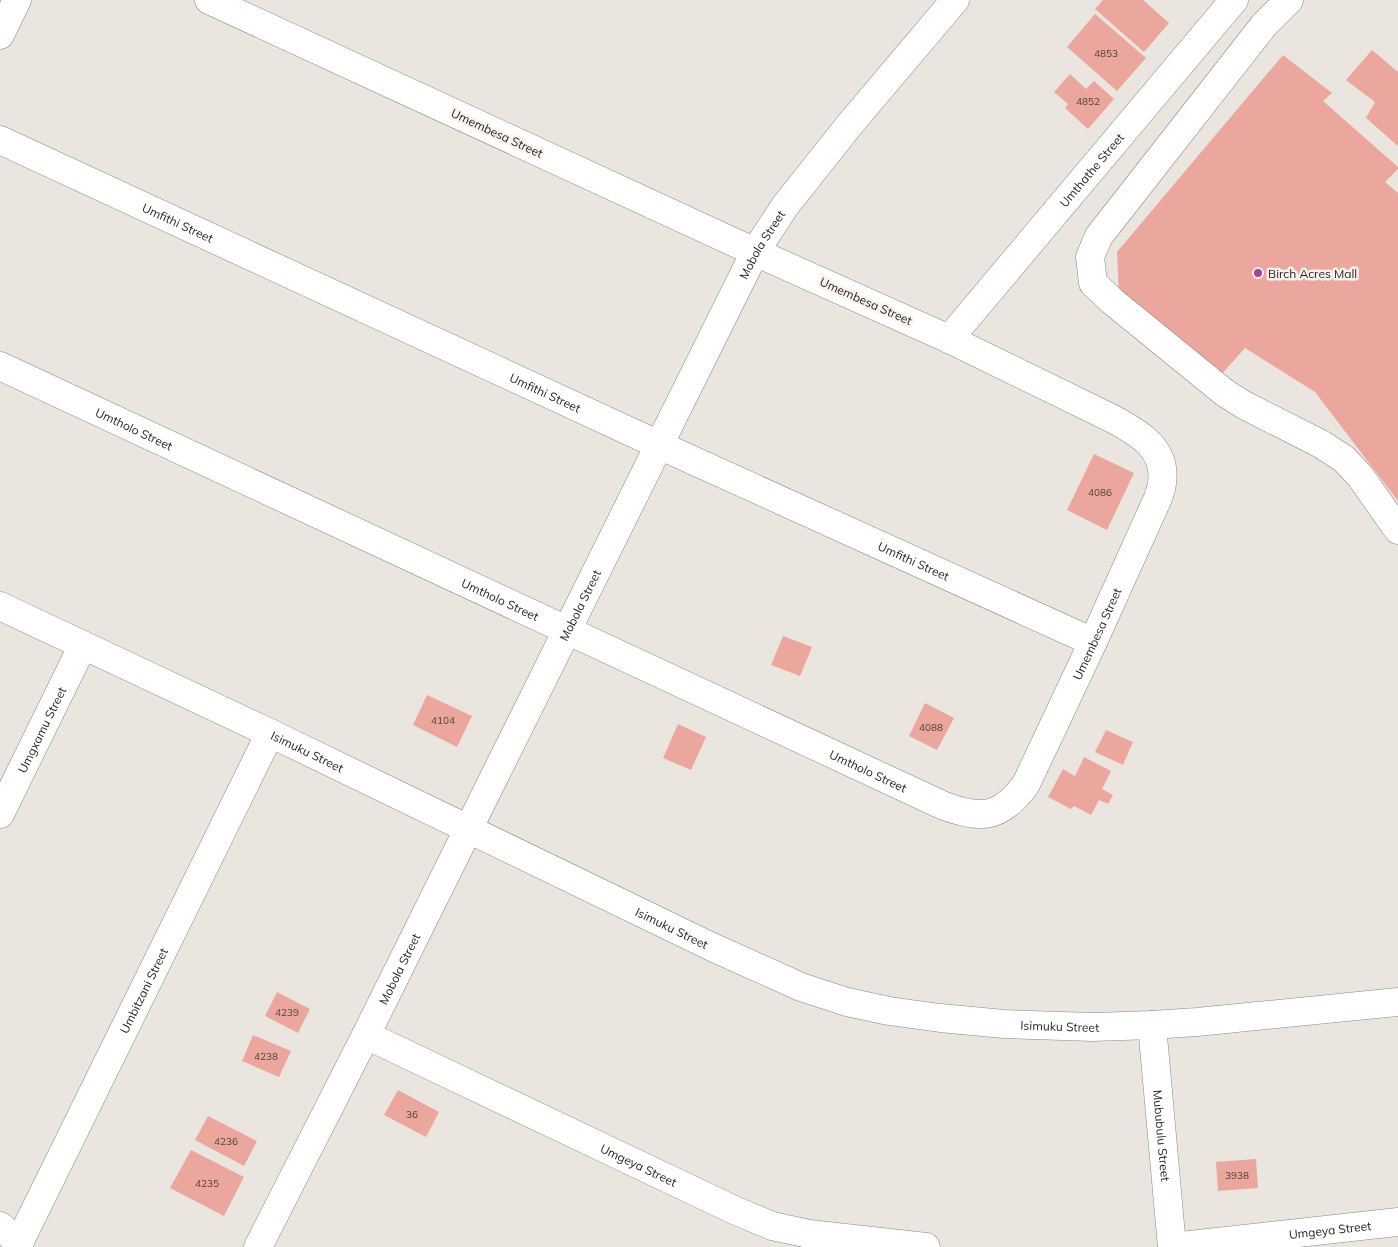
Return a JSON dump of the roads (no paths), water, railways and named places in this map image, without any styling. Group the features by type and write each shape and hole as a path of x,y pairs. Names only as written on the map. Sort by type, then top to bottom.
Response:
{"street":[{"path":"0,36 17,0"},
{"name":"Umembesa Street","path":"209,0 754,252 949,339 1129,428 1147,441 1158,453 1162,466 1162,483 1158,498 1026,784 1017,796 1005,806"},
{"name":"Mobola Street","path":"258,1247 366,1035 754,252 785,206 851,123 955,0"},
{"name":"Umthathe Street","path":"949,339 1234,0"},
{"path":"1289,0 1264,25 1099,236 1090,257 1092,283 1225,393 1244,405 1321,444 1344,459 1360,476 1398,530"},
{"name":"Umfithi Street","path":"0,140 659,445 1093,642"},
{"name":"Umtholo Street","path":"0,366 942,805 974,815 990,813 1005,806"},
{"name":"Isimuku Street","path":"0,606 270,733 755,967 801,987 847,1002 889,1011 940,1018 1004,1024 1093,1027 1197,1022 1398,1002"},
{"name":"Umgxamu Street","path":"0,814 83,645"},
{"name":"Umbitzani Street","path":"12,1238 270,733"},
{"name":"Mububulu Street","path":"1152,1025 1172,1247"},
{"name":"Umgeya Street","path":"366,1035 734,1210 772,1226 809,1234 926,1247"},
{"name":"Umgeya Street","path":"1172,1247 1398,1222"}],"place":[{"name":"Birch Acres Mall","path":"1258,273"}]}
